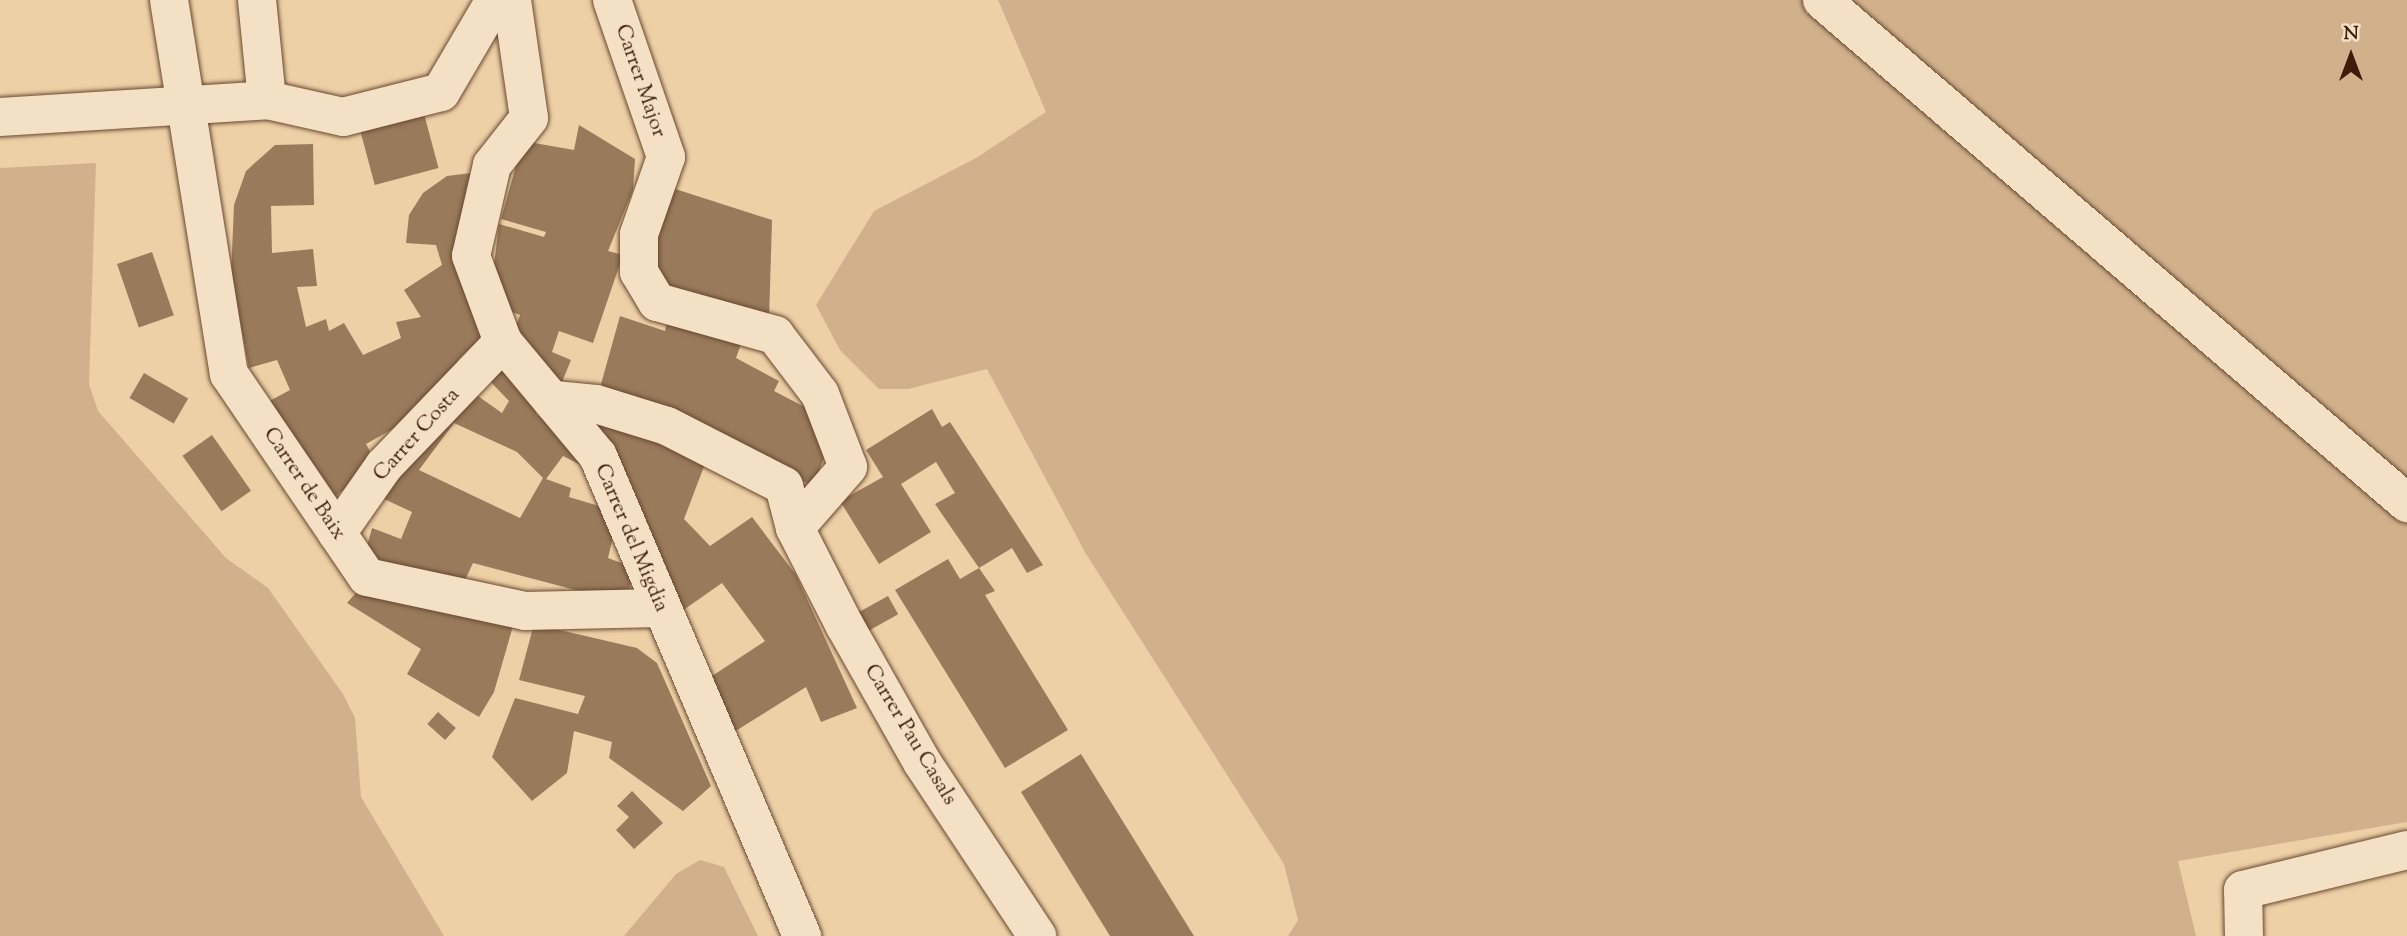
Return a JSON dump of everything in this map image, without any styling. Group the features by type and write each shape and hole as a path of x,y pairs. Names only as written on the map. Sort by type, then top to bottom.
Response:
{"street":[{"name":"Carrer de Baix","path":"169,0 229,374 367,577 525,611 661,608"},
{"path":"257,0 267,100"},
{"path":"0,117 185,100 267,100 343,117 441,92 495,0"},
{"name":"Carrer del Migdia","path":"512,0 529,118 492,165 471,256 503,342 554,400 597,456 802,936"},
{"name":"Carrer Major","path":"612,0 666,157 639,234 639,272 657,302 775,335 820,394 848,467 795,528"},
{"path":"1822,0 2407,503"},
{"name":"Carrer Costa","path":"337,533 384,466 503,342"},
{"name":"Carrer Pau Casals","path":"554,400 596,404 707,442 784,486 795,528 922,762 1037,936"},
{"path":"2244,936 2243,890 2407,850"}],"shaded area":[{"path":"998,0 2407,0 2407,822 2178,861 2196,936 1288,936 1298,920 1284,864 1086,554 987,369 908,389 879,389 840,350 816,305 874,211 976,158 1046,112"},
{"path":"96,163 89,384 98,411 226,558 268,588 343,694 355,718 361,797 444,936 0,936 0,168"},
{"path":"700,860 724,867 758,936 624,936 676,874"}],"building":[{"path":"423,110 439,168 375,185 359,127"},
{"path":"579,125 635,159 633,190 608,251 623,255 593,343 559,331 552,352 571,360 562,382 512,337 520,315 502,308 493,273 499,224 544,237 546,232 501,219 523,141 574,150"},
{"path":"313,144 314,205 271,206 272,253 313,249 317,286 297,287 306,327 326,319 329,331 344,323 363,355 401,338 396,322 421,317 404,290 442,265 436,245 406,243 409,215 423,193 447,176 479,172 493,325 458,360 454,379 407,421 366,444 377,464 330,500 264,404 290,390 277,360 249,368 231,275 234,205 246,171 275,145"},
{"path":"666,186 772,220 769,321 651,279"},
{"path":"152,252 174,315 139,327 117,264"},
{"path":"620,316 665,331 668,316 742,341 736,358 779,381 774,391 820,415 832,438 813,486 710,434 611,402 601,384"},
{"path":"502,358 539,396 536,414 584,448 579,464 563,456 546,479 571,488 569,497 619,512 608,558 635,568 625,603 473,563 460,591 363,561 372,528 401,539 412,512 382,498 468,389 502,413 509,401 484,375","holes":["454,423 517,452 543,478 520,518 419,470"]},
{"path":"144,373 188,398 174,424 130,398"},
{"path":"932,409 942,427 950,422 1043,565 1027,573 1012,548 979,568 935,504 955,493 936,462 901,484 931,532 879,564 840,501 883,477 866,450"},
{"path":"593,411 708,456 684,519 710,546 752,517 796,575 857,708 821,722 806,687 726,737 706,680 765,641 722,583 682,611 628,477 587,425"},
{"path":"212,435 251,491 222,511 183,456"},
{"path":"948,559 960,579 979,568 995,591 985,595 1068,730 1005,768 895,590"},
{"path":"367,580 513,626 494,692 479,717 407,674 421,649 347,603"},
{"path":"888,596 898,614 860,636 850,617"},
{"path":"534,624 637,648 657,663 711,786 683,811 609,758 612,742 574,731 567,773 532,801 492,757 515,698 578,714 585,696 519,680"},
{"path":"438,712 456,728 445,740 427,724"},
{"path":"1081,754 1194,936 1110,936 1021,792"},
{"path":"632,791 663,823 634,849 616,830 629,817 617,806"}]}
